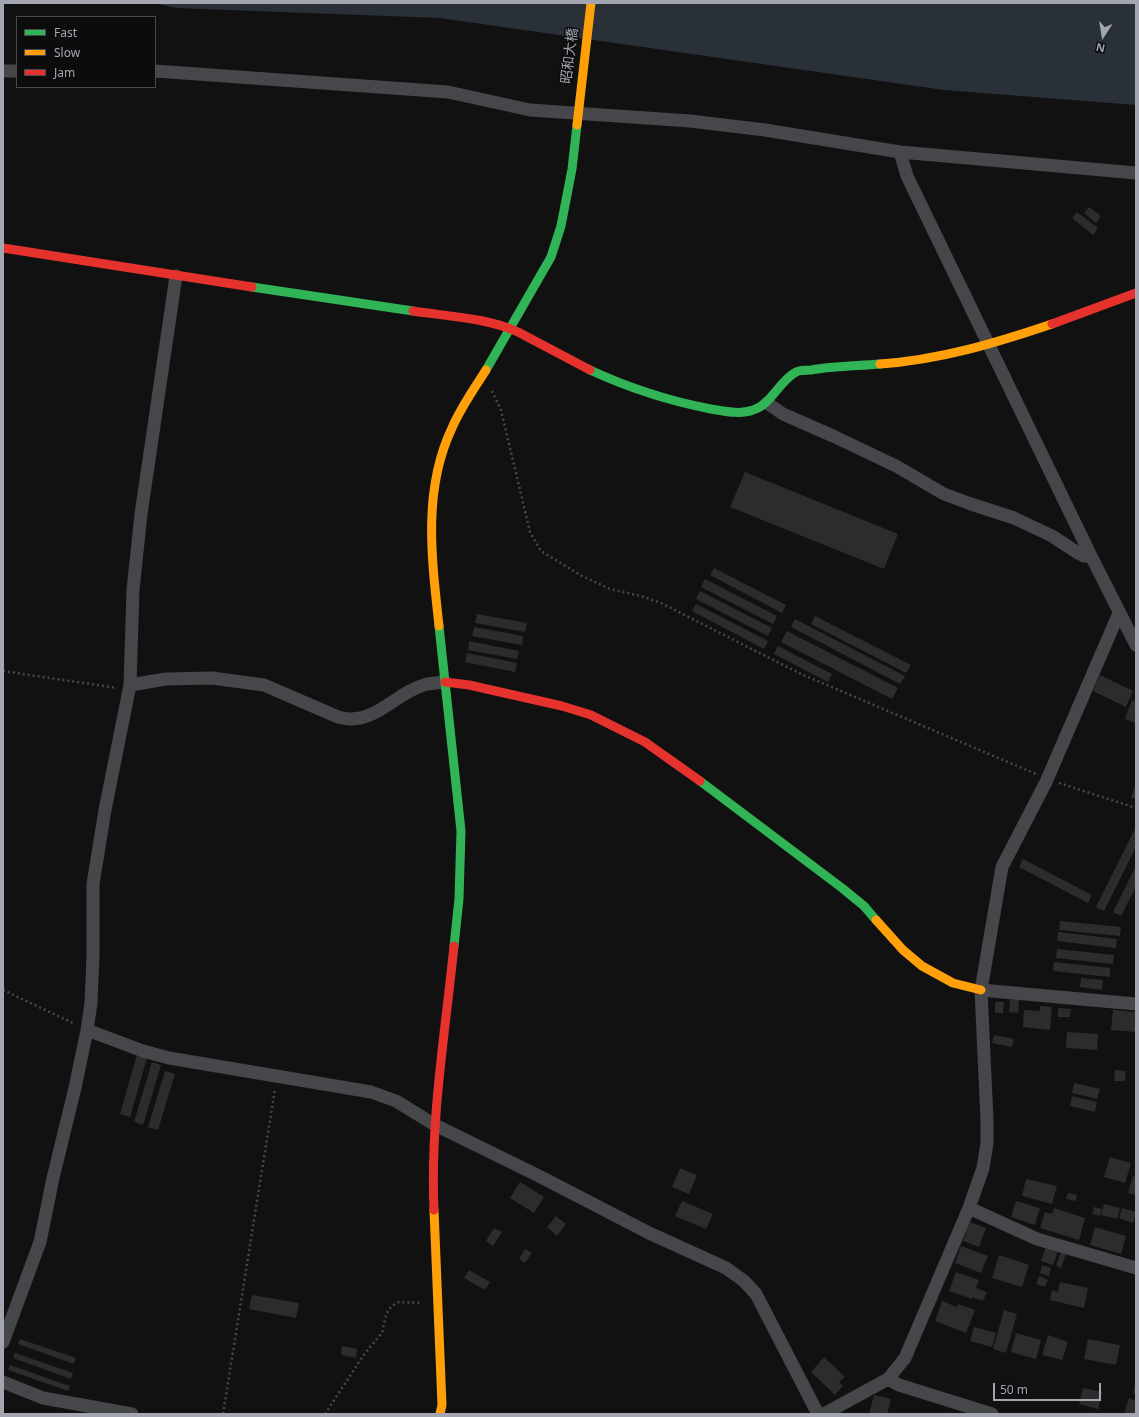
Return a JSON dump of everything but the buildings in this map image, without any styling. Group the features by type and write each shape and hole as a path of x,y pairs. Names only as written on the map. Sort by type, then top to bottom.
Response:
{"street":[{"name":"昭和大橋","path":"440,1414 442,1405 433,1190 435,1125 459,899 461,831 433,565 431,527 433,494 440,461 451,429 459,413 544,271 557,241 572,169 591,3"},
{"path":"3,71 16,71"},
{"path":"156,71 448,92 530,110 690,121 735,126 900,152 1136,173"},
{"path":"900,152 907,176 1136,646"},
{"path":"3,248 176,276 479,321 510,329 590,371 649,394 675,402 745,413 759,409 767,403 777,388 798,371 923,359 988,344 1064,320 1136,293"},
{"path":"3,1342 40,1242 87,1030 91,1003 93,956 93,884 105,810 129,687 132,590 140,514 176,276"},
{"path":"767,403 783,414 896,466 944,494 1014,518 1052,536 1084,556 1091,556"},
{"path":"824,1414 888,1379 905,1358 969,1208 983,1168 987,1143 988,1120 981,990 1002,867 1047,780 1119,613"},
{"path":"129,687 166,679 212,678 264,684 338,717 350,719 365,717 379,710 401,695 424,685 446,682 469,684 562,706 591,715 645,742 720,795 864,906 903,950 922,966 953,983 981,990 1136,1004"},
{"path":"87,1030 144,1051 169,1058 372,1092 396,1101 435,1125 539,1176 649,1233 703,1256 736,1274 756,1294 818,1414"},
{"path":"969,1208 1037,1239 1136,1268"},
{"path":"888,1379 899,1385 964,1410 992,1414"},
{"path":"3,1382 43,1398 132,1414"}],"path":[{"path":"480,379 493,391 501,410 530,532 541,551 582,576 610,589 641,596 661,603 801,674 856,698 1002,759 1047,780 1136,808"},
{"path":"3,671 129,687"},
{"path":"3,990 87,1030"},
{"path":"223,1414 277,1076"},
{"path":"324,1414 365,1353 382,1333 386,1314 392,1306 399,1302 437,1304"}],"shaded area":[{"path":"154,3 1136,3 1136,105 944,90 440,18 176,8"}],"traffic: fast":[{"path":"486,370 551,257 561,226 572,169 577,125"},
{"path":"252,287 413,311"},
{"path":"590,370 619,383 665,398 695,406 727,412 737,412 753,410 765,403 790,376 798,371 880,364"},
{"path":"439,626 461,831 459,899 454,946"},
{"path":"700,781 842,888 864,906 876,920"}],"traffic: slow":[{"path":"577,125 591,3"},
{"path":"880,364 946,355 1010,338 1052,324"},
{"path":"439,626 432,551 433,501 436,476 452,428 468,398 486,370"},
{"path":"876,920 903,950 922,966 953,983 981,990"},
{"path":"434,1210 442,1405 440,1414"}],"traffic: jam":[{"path":"3,248 252,287"},
{"path":"1052,324 1136,293"},
{"path":"413,311 453,316 506,327 590,370"},
{"path":"445,682 469,685 562,706 591,715 645,742 700,781"},
{"path":"434,1210 433,1177 436,1111 454,946"}]}
